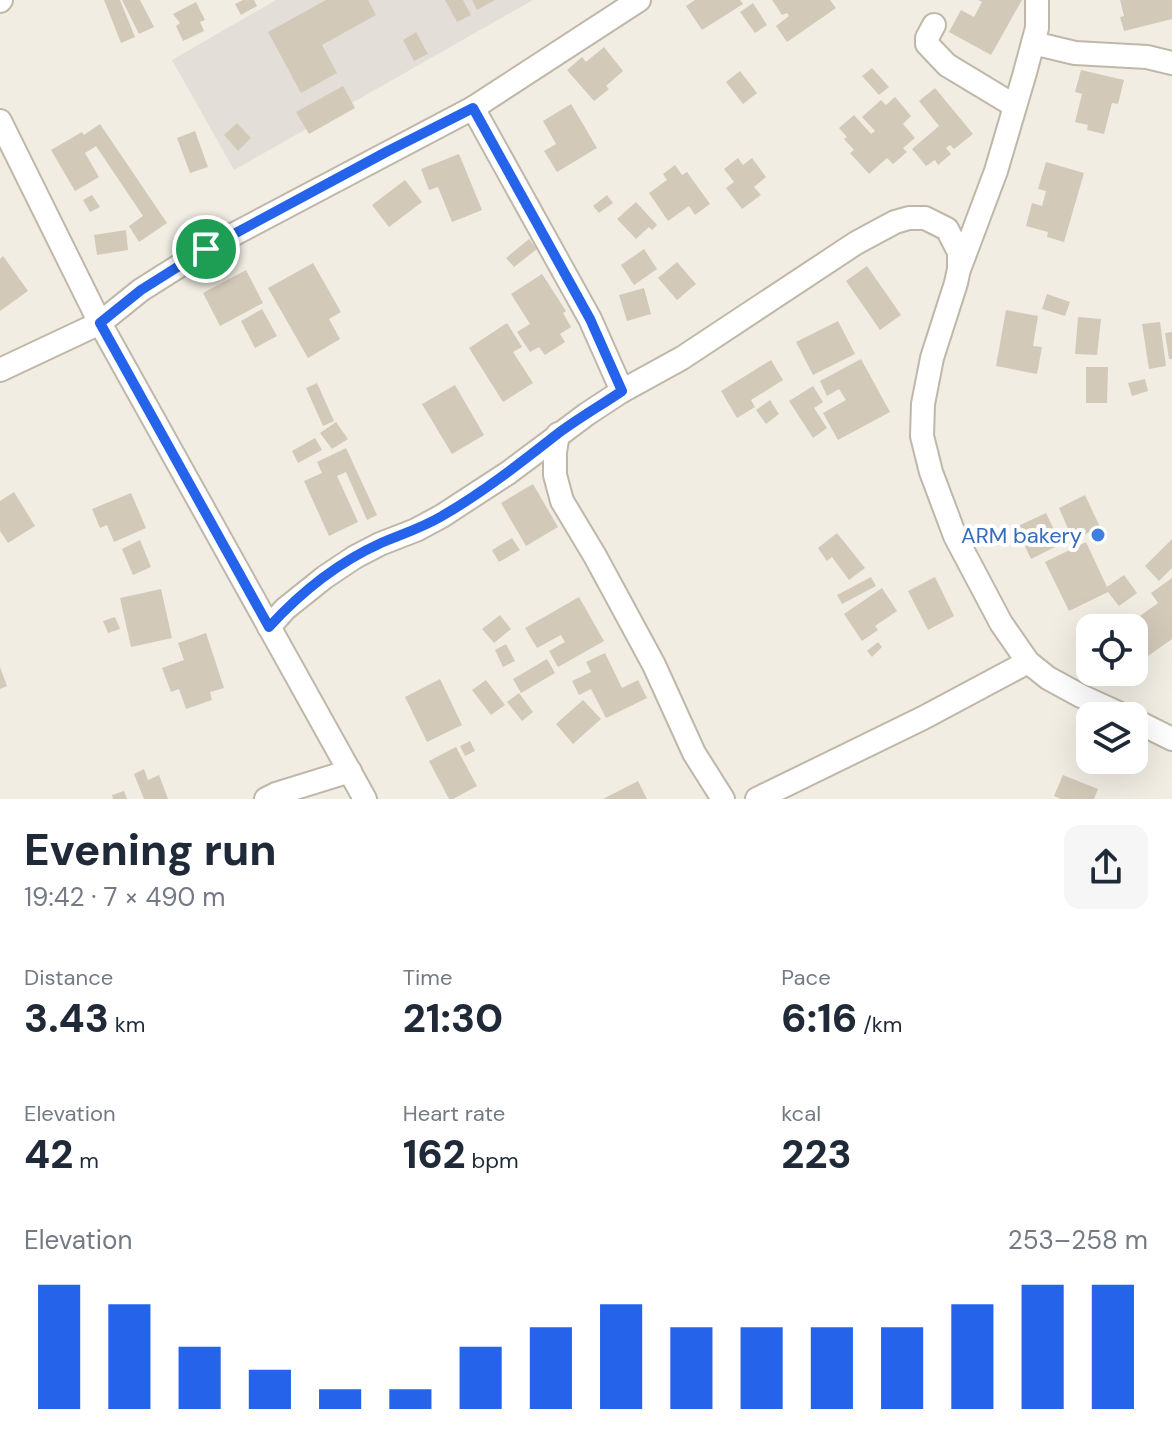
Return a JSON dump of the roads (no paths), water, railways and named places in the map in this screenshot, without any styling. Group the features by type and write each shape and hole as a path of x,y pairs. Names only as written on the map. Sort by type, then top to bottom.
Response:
{"street":[{"path":"1037,0 1037,28 1015,106 996,171 959,269 926,382 922,436 931,472 955,536 1001,623 1028,662 1048,678 1094,702"},
{"path":"0,370 100,323 141,290 206,249 473,108 632,2"},
{"path":"934,25 927,44 947,65 1015,106"},
{"path":"1033,43 1075,53 1147,57 1172,63"},
{"path":"473,108 590,319 622,391"},
{"path":"0,121 100,323 365,799"},
{"path":"269,627 285,609 355,557 442,516 622,391 682,358 856,243 895,222 925,218 947,229 959,252 959,269"},
{"path":"558,434 555,475 562,501 654,665 694,753 723,799"},
{"path":"757,799 972,693 1028,662"},
{"path":"1148,727 1172,739"},
{"path":"266,799 350,771"}],"place":[{"name":"ARM bakery","path":"1098,535"}]}
